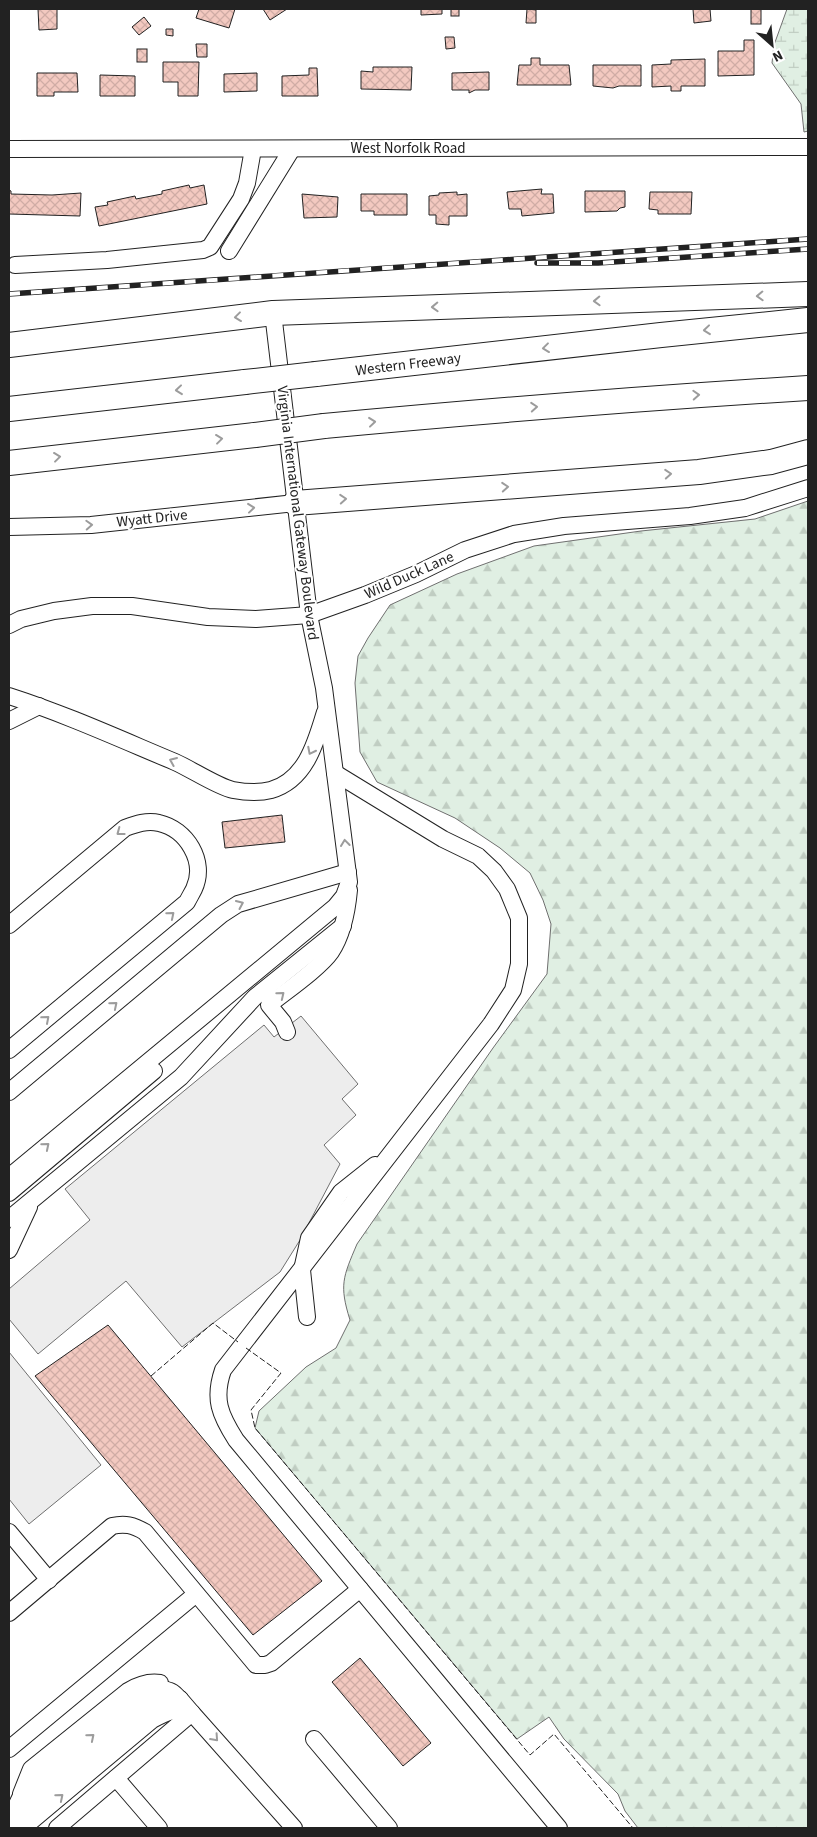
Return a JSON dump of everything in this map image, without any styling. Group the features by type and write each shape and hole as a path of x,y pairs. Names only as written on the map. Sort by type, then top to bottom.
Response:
{"highway":[{"path":"9,345 272,313 808,294"},
{"name":"Western Freeway","path":"9,410 661,335 808,320"},
{"path":"9,463 324,426 489,410 808,388"},
{"path":"295,503 699,472 771,462 808,452"}],"street":[{"name":"West Norfolk Road","path":"9,149 808,147"},
{"path":"15,265 107,260 203,250 210,247 241,199 247,183 252,149"},
{"path":"229,250 292,149"},
{"name":"Virginia International Gateway Boulevard","path":"272,313 309,615 326,705 349,877 342,933 330,954 269,1005 283,1022 287,1032"},
{"name":"Wild Duck Lane","path":"9,625 29,617 92,606 132,606 208,617 256,619 309,615 416,574 465,550 514,534 564,526 699,515 745,508 808,488"},
{"name":"Wyatt Drive","path":"9,527 91,525 295,503"},
{"path":"9,696 39,706 178,763 231,790 248,791 271,790 288,782 303,767 316,743 326,705"},
{"path":"9,704 39,706"},
{"path":"9,710 39,706"},
{"path":"9,721 39,706"},
{"path":"307,1317 302,1270 309,1238 341,1192 396,1149 492,1024 514,990 520,964 519,918 503,883 494,871 478,856 443,839 335,773"},
{"path":"9,924 125,828 141,822 158,822 174,828 187,839 195,854 198,871 197,879 195,888 187,902 9,1050"},
{"path":"9,1092 222,915 238,904 349,877 344,896 336,907 9,1177"},
{"path":"9,1216 32,1200 181,1077 255,997 344,920"},
{"path":"9,1193 254,988 344,920"},
{"path":"9,1216 236,1018"},
{"path":"9,1250 32,1200"},
{"path":"302,1270 223,1370 218,1384 218,1400 222,1418 236,1440 558,1828"},
{"path":"9,1613 112,1526 128,1524 145,1532 256,1665 265,1666 271,1663 360,1589"},
{"path":"9,1532 49,1580"},
{"path":"9,1749 196,1594"},
{"path":"9,1822 21,1796 137,1699 150,1692 175,1695 294,1828"},
{"path":"9,1822 155,1703 175,1695"},
{"path":"23,1828 152,1720 175,1710 187,1710 192,1713"},
{"path":"57,1828 192,1713"},
{"path":"314,1739 388,1828"},
{"path":"116,1778 159,1828"}],"green space":[{"path":"787,9 808,9 808,131 804,132 801,104 772,63 774,45"},
{"path":"808,501 808,1828 638,1828 625,1811 618,1794 564,1739 549,1717 517,1739 255,1428 259,1411 306,1367 336,1348 350,1320 344,1298 344,1281 348,1265 357,1244 493,1048 547,974 551,924 543,900 530,873 500,848 455,818 377,782 360,752 355,683 358,656 368,638 390,605 457,574 534,546 641,531 755,519"}],"shaded area":[{"path":"301,1016 358,1084 342,1099 356,1115 324,1145 340,1164 300,1240 280,1272 182,1347 126,1281 38,1354 9,1319 9,1289 90,1220 65,1189 264,1025 274,1037"},
{"path":"9,1352 101,1465 29,1524 9,1499"}],"building":[{"path":"38,9 57,9 57,29 39,30"},
{"path":"199,9 235,9 229,28 196,18"},
{"path":"263,9 287,9 270,20"},
{"path":"421,9 442,9 442,14 421,15"},
{"path":"451,9 459,9 459,16 451,16"},
{"path":"527,9 536,10 536,23 526,23"},
{"path":"693,9 710,9 711,21 694,23"},
{"path":"751,9 761,9 761,24 751,24"},
{"path":"144,17 151,26 139,35 132,27"},
{"path":"166,29 173,29 173,36 166,35"},
{"path":"445,37 454,37 455,48 446,49"},
{"path":"744,40 754,40 754,75 718,76 718,51 744,51"},
{"path":"196,44 207,44 207,57 197,57"},
{"path":"137,49 147,49 147,62 137,62"},
{"path":"531,58 540,58 540,65 569,65 571,85 517,85 519,65 531,65"},
{"path":"705,59 705,86 681,86 681,91 671,91 671,86 652,87 652,65 671,64 671,60"},
{"path":"163,62 199,62 198,96 178,96 178,82 163,82"},
{"path":"593,65 641,65 641,86 619,86 613,88 593,86"},
{"path":"373,67 412,67 411,90 361,89 361,71 373,72"},
{"path":"309,68 317,68 318,96 282,96 282,76 309,75"},
{"path":"489,72 489,90 475,90 469,93 469,90 452,90 452,73"},
{"path":"37,73 77,73 78,92 54,92 54,96 37,96"},
{"path":"257,73 257,91 224,92 224,74"},
{"path":"100,75 135,76 135,96 100,96"},
{"path":"189,185 190,188 204,185 207,204 99,226 95,207 108,205 107,202 135,196 136,199 162,194 162,191"},
{"path":"542,189 541,194 553,194 554,213 522,216 521,209 509,209 507,192"},
{"path":"9,190 11,194 52,195 81,193 80,216 9,214"},
{"path":"585,191 625,191 625,207 617,211 585,212"},
{"path":"457,192 457,195 467,194 467,216 449,216 449,225 436,224 436,215 429,215 429,196 439,195 439,193"},
{"path":"650,192 692,192 691,214 658,214 658,210 649,209"},
{"path":"302,194 338,197 337,217 304,218"},
{"path":"361,194 407,194 407,215 374,215 374,211 361,211"},
{"path":"282,815 285,842 225,848 222,822"},
{"path":"108,1325 322,1581 253,1635 35,1376"},
{"path":"360,1658 431,1743 403,1766 332,1682"}],"railway":[{"path":"9,294 808,239"},
{"path":"537,263 598,263 808,249"}],"fence":[{"path":"151,1376 213,1323 238,1342"},
{"path":"246,1348 281,1373 251,1410 255,1428 530,1755 554,1734 633,1828"}]}
